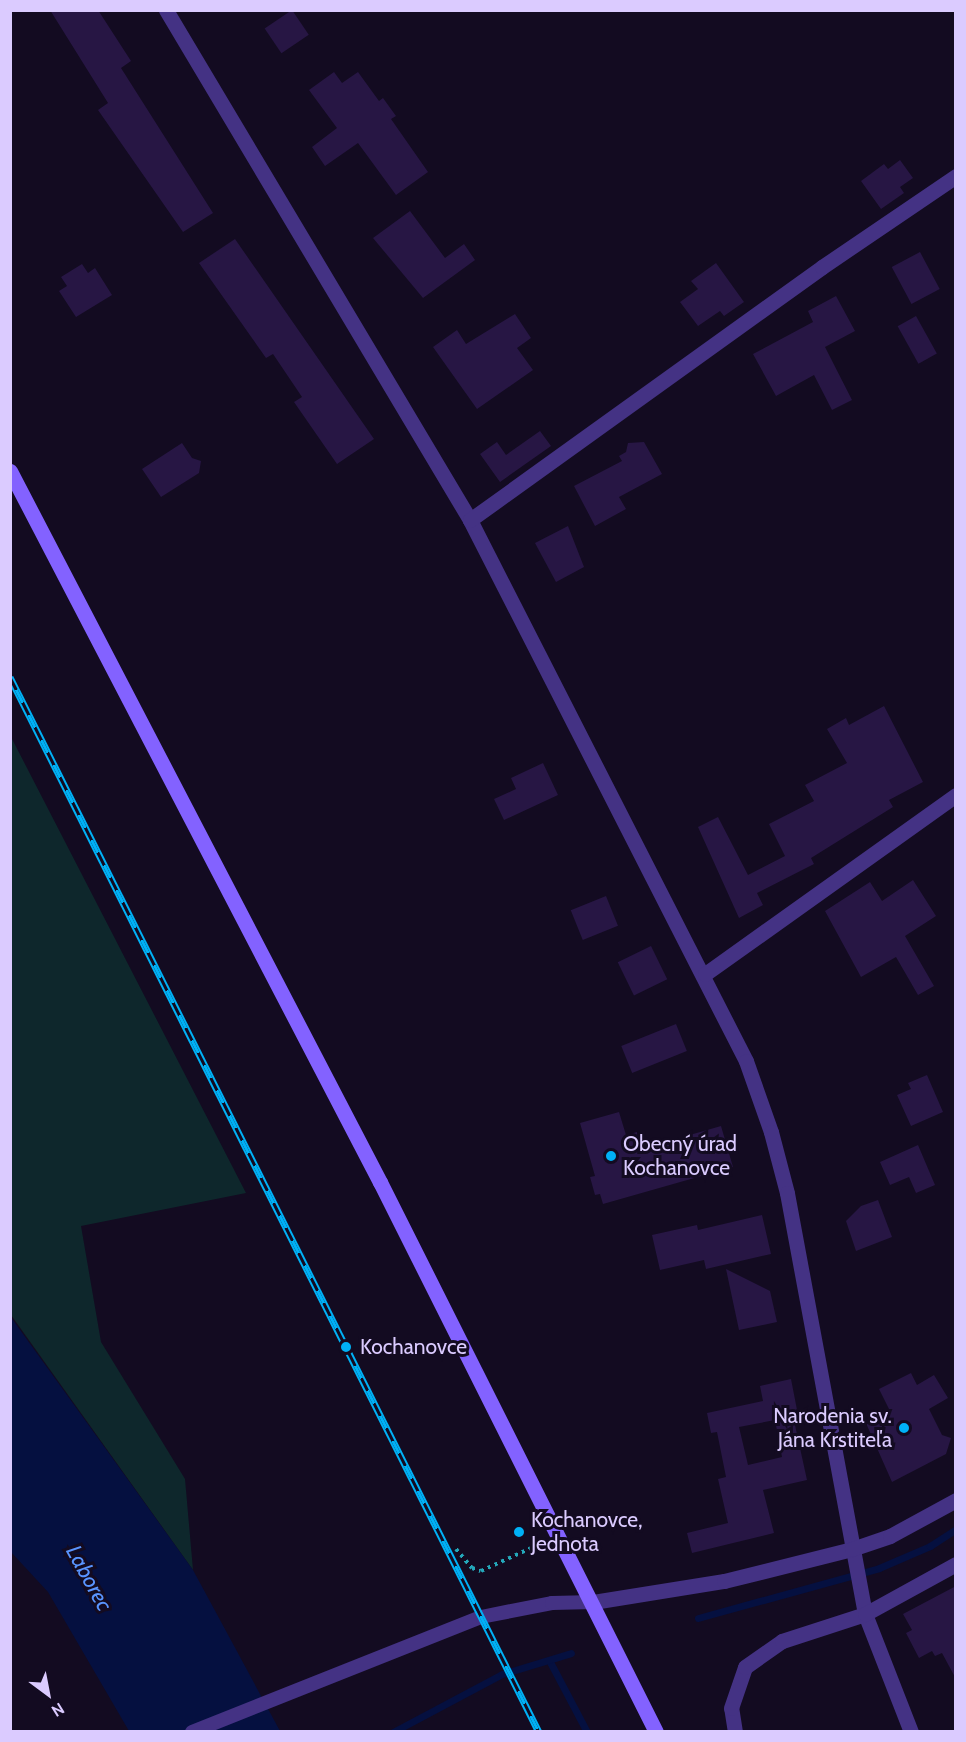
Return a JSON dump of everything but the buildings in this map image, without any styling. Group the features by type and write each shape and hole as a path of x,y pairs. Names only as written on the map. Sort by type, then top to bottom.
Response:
{"main road":[{"path":"10,471 559,1535 656,1731"}],"street":[{"path":"166,10 470,520 705,974 746,1061 771,1132 802,1272 865,1614 911,1731"},
{"path":"470,520 822,267 956,176"},
{"path":"705,974 956,795"},
{"path":"593,1602 724,1581 853,1556 956,1500"},
{"path":"735,1731 731,1708 745,1667 782,1641 865,1614 956,1564"}],"lane":[{"path":"192,1731 481,1617 519,1608 593,1602"}],"path":[{"path":"456,1549 472,1568 481,1571 559,1535"}],"green space":[{"path":"10,735 246,1193 81,1226 101,1342 185,1479 193,1570 11,1315"}],"water":[{"name":"Laborec","path":"10,1316 193,1570 280,1731 129,1731 48,1592 11,1552"}],"waterway":[{"path":"698,1618 879,1568 930,1546 956,1529"},
{"path":"393,1732 502,1674 571,1653"},
{"path":"549,1660 587,1732"}],"railway":[{"path":"10,677 539,1732"}],"place":[{"name":"Obecný úrad Kochanovce","path":"611,1156"},
{"name":"Kochanovce","path":"346,1347"},
{"name":"Narodenia sv. Jána Krstiteľa","path":"904,1428"},
{"name":"Kochanovce, Jednota","path":"519,1532"}]}
